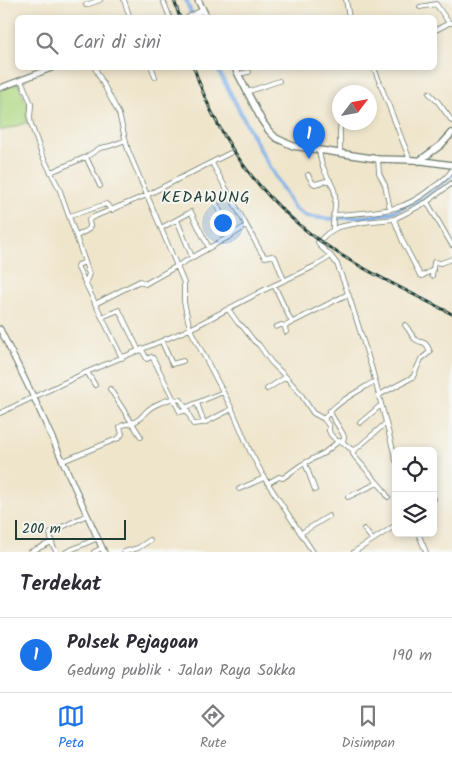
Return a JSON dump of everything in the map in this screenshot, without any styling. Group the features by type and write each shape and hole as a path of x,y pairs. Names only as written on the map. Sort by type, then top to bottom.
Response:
{"main road":[{"path":"198,0 206,15"},
{"path":"236,70 262,121 276,138 293,146 378,159 418,160 452,165"},
{"path":"418,160 441,145 452,133"},
{"path":"428,154 428,162"}],"street":[{"path":"86,5 100,0"},
{"path":"124,0 129,15"},
{"path":"163,0 169,15"},
{"path":"346,0 349,15"},
{"path":"420,8 436,4 450,23 437,30"},
{"path":"193,15 203,10"},
{"path":"0,88 47,70"},
{"path":"96,70 119,114 131,157 184,286 184,302 190,329 232,410 264,478 313,552"},
{"path":"153,70 155,77"},
{"path":"375,70 410,160"},
{"path":"238,74 249,72"},
{"path":"21,80 31,103 31,124 42,155 59,188 70,216 89,274 85,284"},
{"path":"248,92 279,81"},
{"path":"429,93 452,121"},
{"path":"340,130 340,154"},
{"path":"51,172 86,157 100,148 126,140"},
{"path":"319,150 324,171 335,192 333,229"},
{"path":"77,236 89,229 89,220 91,218 147,195 230,153"},
{"path":"86,157 100,186"},
{"path":"378,159 379,173 385,186 390,209"},
{"path":"212,163 265,257 275,257 284,280"},
{"path":"333,215 368,213 403,205 425,194 441,182 452,170"},
{"path":"308,175 315,184 330,180"},
{"path":"392,447 375,381 348,294 337,264 318,242 333,229 364,222 394,219 427,202 452,184"},
{"path":"215,201 232,235"},
{"path":"427,202 452,245"},
{"path":"70,216 106,204 112,210"},
{"path":"161,228 191,212 209,248"},
{"path":"394,219 403,242 421,276 433,270"},
{"path":"177,220 192,257"},
{"path":"95,304 140,281 145,284 246,226"},
{"path":"0,413 87,372 190,329 315,266 331,256"},
{"path":"432,276 434,262 441,263 452,259"},
{"path":"85,262 77,266 122,358"},
{"path":"274,285 292,322"},
{"path":"276,327 286,326 348,294"},
{"path":"228,309 251,338 259,344 271,362 286,376 314,413 324,419 330,426 329,431 338,442"},
{"path":"102,317 118,310 146,359 152,358 180,412 187,410 193,424 204,423 232,410"},
{"path":"379,395 413,377 421,359 430,352 425,343 416,340 405,325"},
{"path":"286,326 286,332"},
{"path":"0,330 34,398 103,550 94,552"},
{"path":"162,342 172,364 183,361"},
{"path":"87,372 95,385"},
{"path":"266,389 286,376"},
{"path":"324,419 329,411 375,381"},
{"path":"110,389 141,437"},
{"path":"63,461 119,438 122,434 120,427 140,419 153,406 173,399 181,400 186,407 223,392"},
{"path":"197,403 204,423"},
{"path":"360,423 381,405"},
{"path":"329,411 344,434 343,442"},
{"path":"353,450 386,423"},
{"path":"268,483 279,477 284,478 341,441 353,450 353,454 388,497"},
{"path":"305,463 315,490"},
{"path":"239,489 264,478"},
{"path":"348,497 378,483"},
{"path":"57,552 50,534 87,515"},
{"path":"301,534 329,516"},
{"path":"354,552 392,527"},
{"path":"364,529 372,539"},
{"path":"420,537 426,552"},
{"path":"66,552 98,538"},
{"path":"124,552 138,548 150,540"},
{"path":"30,552 52,542"}],"green space":[{"path":"18,83 28,107 26,123 0,131 0,90"}],"waterway":[{"path":"186,0 192,15"},
{"path":"218,70 263,155 294,208 306,216 327,219 389,213 420,200 447,180 452,174"}],"railway":[{"path":"174,0 179,15"},
{"path":"195,70 205,97 233,150 270,197 292,218 315,238 341,255 452,314"}],"place":[{"name":"Polsek Pejagoan","path":"309,159"}],"district":[{"name":"KEDAWUNG","path":"206,196"}]}
